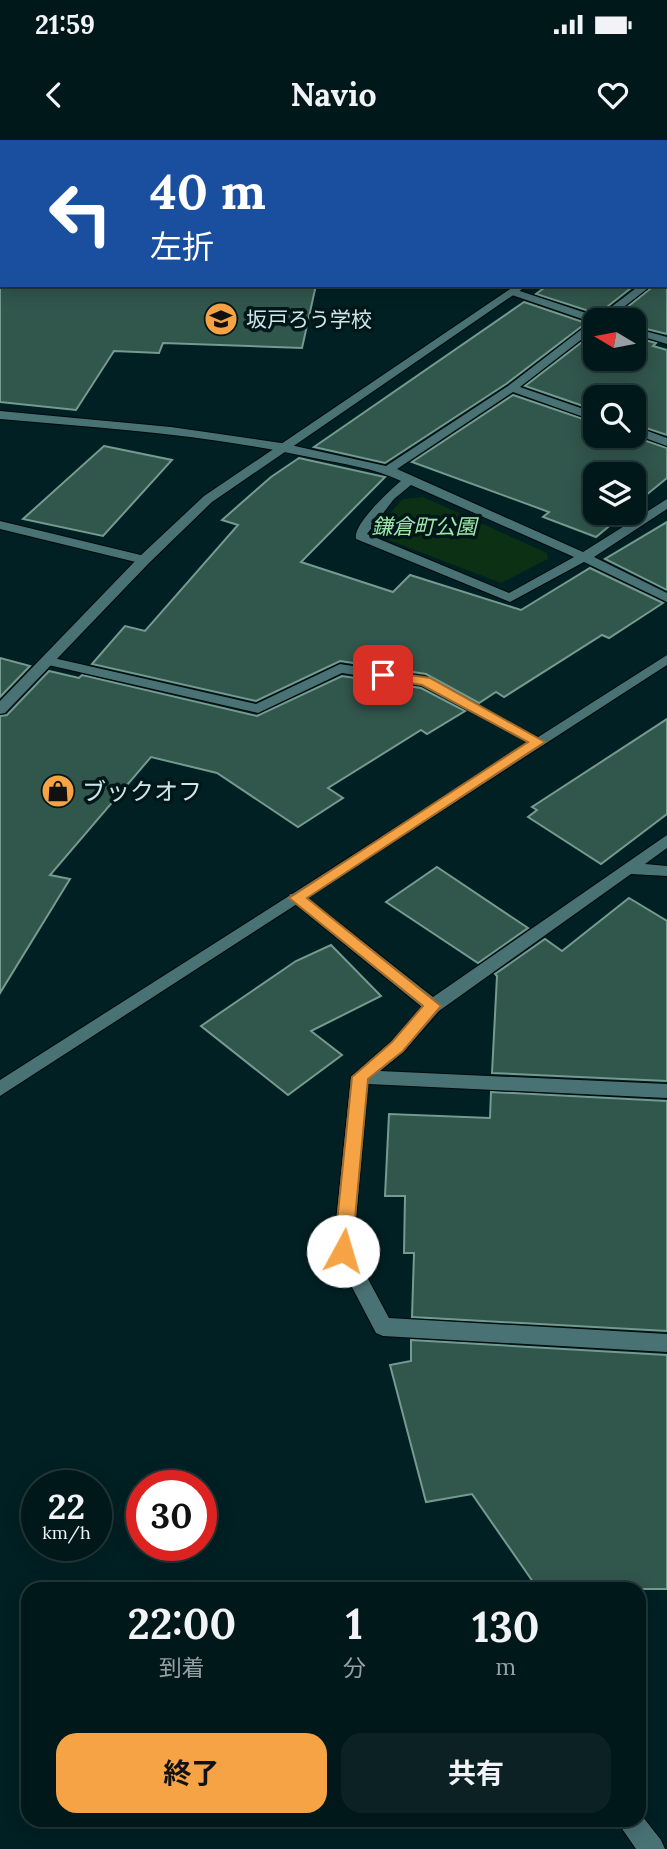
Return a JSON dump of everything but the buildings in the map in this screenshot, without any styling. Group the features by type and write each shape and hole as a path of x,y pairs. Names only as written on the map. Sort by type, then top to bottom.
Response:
{"street":[{"path":"616,308 644,287"},
{"path":"0,710 144,560 208,499 281,447 518,289 583,316"},
{"path":"388,470 512,388 583,333"},
{"path":"646,335 667,341"},
{"path":"512,388 583,413"},
{"path":"0,415 171,431 281,447 388,470 584,557 667,598"},
{"path":"646,434 667,442"},
{"path":"411,479 390,496 361,531 362,536 510,598 584,557 667,503"},
{"path":"0,525 144,560"},
{"path":"0,1089 667,659"},
{"path":"49,661 258,709 340,668 426,681 538,742"},
{"path":"667,840 433,1006 397,1046 360,1077 343,1251 383,1327 667,1343"},
{"path":"628,869 667,870"},
{"path":"296,898 433,1006"},
{"path":"360,1077 667,1091"},
{"path":"635,1827 652,1849"}],"green space":[{"name":"鎌倉町公園","path":"423,497 547,553 548,559 501,583 381,537 378,526 403,499"}],"place":[{"name":"坂戸ろう学校","path":"221,319"},
{"name":"ブックオフ","path":"58,791"}],"route":[{"path":"343,1251 360,1077 397,1046 433,1006 296,898 538,742 426,681 383,675"}]}
